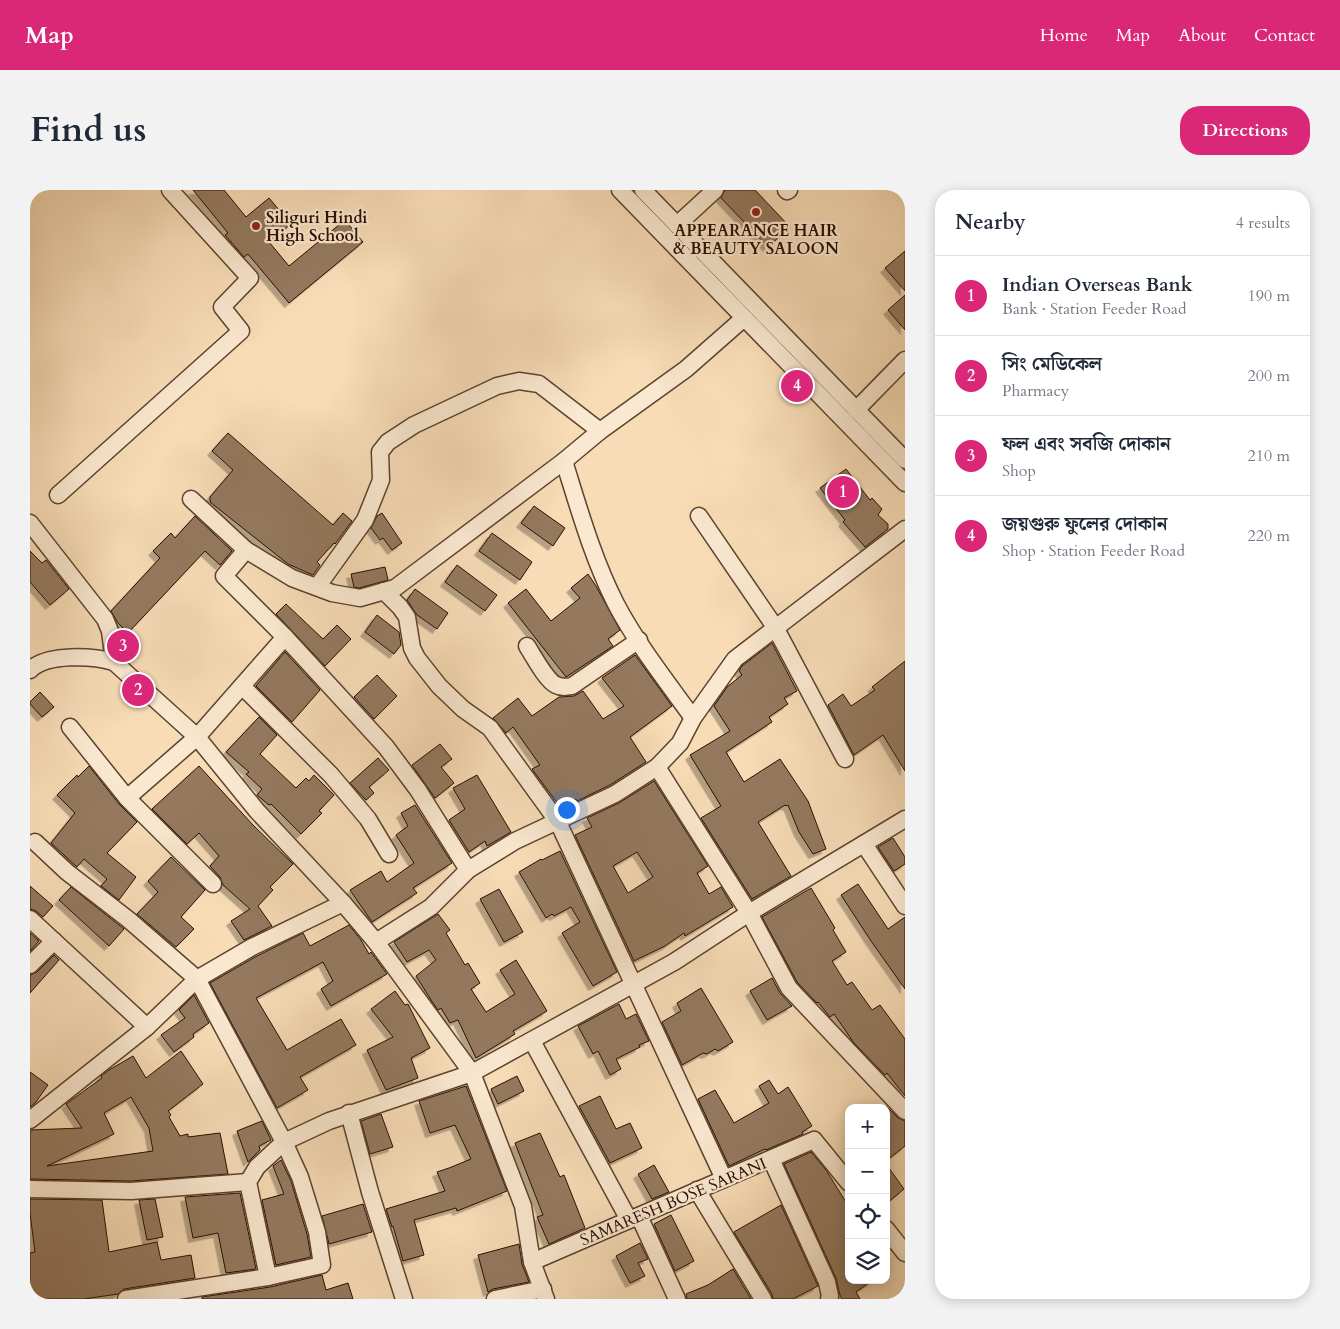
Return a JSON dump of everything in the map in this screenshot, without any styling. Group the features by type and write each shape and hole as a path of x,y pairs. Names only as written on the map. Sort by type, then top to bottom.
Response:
{"street":[{"path":"58,495 241,331 222,307 250,278 170,190"},
{"path":"620,190 905,483"},
{"path":"643,190 905,460"},
{"path":"677,225 715,190"},
{"path":"191,499 246,550 292,578 332,593 360,598 395,588 564,461 600,431 686,369 744,318"},
{"path":"856,410 905,360"},
{"path":"317,587 365,520 381,480 380,452 388,442 414,425 497,386 519,381 539,384 600,431"},
{"path":"564,461 594,556 617,605 693,718"},
{"path":"699,516 775,627 845,759"},
{"path":"30,523 105,619 110,630 114,662"},
{"path":"376,942 431,907 468,870 515,841 615,794 657,767 680,743 693,718 735,659 905,529"},
{"path":"246,550 224,576 285,637 386,748 418,790 468,870"},
{"path":"384,591 407,617 412,648 417,658 439,686 463,709 490,728 558,822 724,1179"},
{"path":"128,798 197,737 285,637"},
{"path":"527,646 555,685 564,687 572,686 639,640"},
{"path":"32,663 63,658 90,657 114,662 197,737 257,811 343,903 376,942 472,1073 523,1206 532,1262 544,1294 495,1299"},
{"path":"242,686 331,775 368,818 389,854"},
{"path":"70,727 128,798 213,884"},
{"path":"657,767 749,913 789,988 905,1111"},
{"path":"268,1277 248,1182 257,1167 284,1142 348,1113 472,1073 674,962 749,913 905,819"},
{"path":"35,842 67,872 128,920 197,979 284,1142 300,1178 317,1232 322,1265 268,1277 126,1299"},
{"path":"864,844 905,906"},
{"path":"30,1120 147,1027 197,979 252,946 343,903"},
{"path":"30,919 147,1027"},
{"path":"30,965 54,940"},
{"path":"532,1041 634,1218 677,1299"},
{"path":"348,1113 370,1192 404,1299"},
{"name":"SAMARESH BOSE SARANI","path":"532,1262 814,1140 845,1178"},
{"path":"771,1159 827,1282 829,1299"},
{"path":"30,1188 131,1191 248,1182"},
{"path":"697,1190 763,1299"},
{"path":"890,1234 905,1253"}],"building":[{"path":"193,190 224,190 246,217 269,198 291,224 269,242 289,266 345,220 363,242 289,303 248,254 244,257 225,235 228,233"},
{"name":"APPEARANCE HAIR & BEAUTY SALOON","path":"725,190 755,190 790,227 768,247 721,198"},
{"path":"905,251 905,291 885,268"},
{"path":"905,295 905,330 888,310"},
{"path":"228,433 333,525 343,513 352,521 335,544 317,562 320,565 313,575 288,564 210,502 210,497 233,470 212,451"},
{"path":"846,469 870,500 872,498 882,509 878,515 888,524 888,529 865,547 843,522 845,520 820,488"},
{"path":"534,506 565,528 553,546 521,523"},
{"path":"382,513 402,543 392,550 383,538 380,540 371,528 377,516"},
{"path":"195,516 232,551 220,565 205,551 128,633 118,623 111,611 160,558 153,551 171,533 175,538"},
{"path":"492,533 532,562 520,580 479,551"},
{"path":"30,551 42,563 46,560 69,589 50,605 30,582"},
{"path":"457,565 497,595 485,611 445,582"},
{"path":"385,567 388,580 359,588 354,587 351,574"},
{"path":"588,574 620,630 608,639 613,646 566,677 508,603 526,589 551,621 580,598 571,588"},
{"path":"415,589 448,613 437,629 417,615 407,600"},
{"path":"286,604 323,639 337,625 351,639 325,666 276,614"},
{"path":"377,615 399,632 401,645 394,654 365,632"},
{"path":"772,643 797,691 784,698 788,704 769,717 772,722 726,752 744,782 780,759 808,801 826,849 813,854 799,832 788,805 758,822 791,876 752,899 701,818 721,806 690,755 730,731 714,706 727,687 742,675 739,671 742,666"},
{"path":"285,652 320,690 292,722 256,686"},
{"path":"635,655 672,706 630,737 646,762 610,785 577,801 576,799 561,808 532,769 540,765 513,727 506,733 493,718 518,698 532,716 559,697 574,696 583,691 603,719 624,706 602,678"},
{"path":"905,661 905,771 883,735 854,755 828,705 843,694 851,706 875,690 872,687"},
{"path":"377,675 397,696 374,719 354,697"},
{"path":"40,692 54,707 42,717 30,704"},
{"path":"259,717 277,735 260,754 296,788 306,778 309,781 314,775 334,795 319,811 322,813 301,834 271,804 269,805 257,795 262,789 246,774 249,772 226,752"},
{"path":"440,744 452,759 441,767 454,783 435,798 412,765"},
{"path":"378,758 389,770 369,787 374,793 366,800 350,783"},
{"path":"89,766 119,804 137,822 107,853 136,877 119,900 101,886 107,879 84,859 77,867 51,843 75,813 57,795"},
{"path":"199,766 253,825 293,864 270,887 273,890 258,906 272,926 244,940 231,921 250,909 223,885 220,877 210,866 219,856 199,833 187,844 152,809"},
{"path":"477,775 511,832 487,846 485,841 469,852 449,820 465,809 453,788"},
{"path":"654,781 708,866 697,873 709,894 721,887 733,907 685,936 684,933 665,946 634,961 575,835 592,827 587,818 619,803","holes":["637,852 653,877 628,893 613,866"]},
{"path":"415,805 452,863 413,888 417,893 372,922 350,890 381,871 387,882 414,863 396,835 408,826 401,813"},
{"path":"893,838 905,857 905,864 894,871 878,847"},
{"path":"560,851 617,972 593,986 562,933 580,922 571,907 546,918 519,872 541,859"},
{"path":"171,857 205,890 181,917 194,929 176,947 137,914 158,892 148,881"},
{"path":"858,884 888,929 905,917 905,989 841,895"},
{"path":"30,886 53,906 43,917 30,909"},
{"path":"71,887 124,929 109,946 59,900"},
{"path":"811,888 835,928 833,930 846,952 832,961 847,985 852,982 872,1010 880,1005 905,1039 905,1096 887,1073 885,1075 854,1043 834,1014 830,1017 818,1002 797,982 762,917"},
{"path":"499,889 523,932 504,942 480,899"},
{"path":"438,914 450,930 446,933 465,965 468,963 480,983 471,989 486,1012 515,994 500,970 516,960 547,1011 513,1031 515,1034 476,1058 458,1020 450,1023 441,1008 438,1010 416,976 436,960 429,950 407,962 394,942"},
{"path":"349,925 369,954 371,952 387,974 331,1006 321,989 333,981 323,962 256,998 287,1050 341,1019 356,1045 300,1077 308,1090 277,1108 210,983 257,956 303,933 310,946"},
{"path":"30,933 39,941 30,951"},
{"path":"54,955 59,960 30,993 30,975 37,972"},
{"path":"772,978 780,993 792,1006 767,1020 750,991"},
{"path":"701,988 733,1042 718,1051 715,1049 707,1054 703,1053 682,1065 662,1022 681,1011 677,1003"},
{"path":"395,991 405,1005 408,1004 430,1048 411,1058 418,1078 386,1090 367,1050 393,1037 371,1009"},
{"path":"194,995 209,1023 193,1034 194,1037 174,1052 161,1035 185,1018 179,1010"},
{"path":"619,1004 626,1019 636,1014 649,1041 616,1059 621,1069 610,1075 598,1051 593,1054 578,1026"},
{"path":"181,1051 203,1084 168,1111 171,1115 169,1117 180,1136 188,1134 188,1137 220,1133 228,1174 131,1181 30,1179 30,1130 82,1128 66,1104 102,1078 101,1076 109,1070 133,1056 146,1078","holes":["131,1097 149,1128 153,1151 47,1166 114,1134 104,1113"]},
{"path":"30,1072 48,1085 30,1107"},
{"path":"517,1076 524,1091 498,1104 491,1089"},
{"path":"769,1080 778,1094 788,1087 812,1126 802,1132 803,1134 729,1166 698,1099 715,1090 734,1123 769,1103 759,1086"},
{"path":"466,1086 507,1191 457,1211 456,1208 414,1220 424,1255 403,1261 386,1209 445,1191 437,1172 471,1159 455,1125 430,1133 419,1101"},
{"path":"600,1096 616,1129 630,1123 642,1148 610,1163 579,1106"},
{"path":"890,1110 898,1118 905,1121 905,1146 890,1158"},
{"path":"381,1114 393,1147 370,1154 361,1121"},
{"path":"262,1121 271,1140 259,1146 260,1150 248,1162 237,1131"},
{"path":"540,1133 560,1177 564,1175 585,1228 549,1244 537,1217 543,1215 515,1143"},
{"path":"811,1152 826,1170 845,1201 845,1284 867,1284 856,1292 860,1299 842,1299 836,1278 784,1164"},
{"path":"281,1160 291,1181 307,1234 311,1257 276,1265 262,1200 284,1194 273,1166"},
{"path":"654,1165 669,1192 652,1199 638,1174"},
{"path":"890,1170 904,1189 890,1201"},
{"path":"240,1193 256,1269 226,1273 218,1233 193,1238 185,1197"},
{"path":"30,1199 102,1200 109,1252 157,1242 161,1260 191,1255 195,1278 124,1289 118,1294 84,1299 30,1299 30,1253 35,1252"},
{"path":"155,1199 163,1237 147,1240 139,1200"},
{"path":"363,1204 372,1232 329,1244 322,1216"},
{"path":"781,1205 818,1286 793,1299 773,1299 772,1294 734,1232"},
{"path":"671,1215 694,1261 675,1271 654,1224"},
{"path":"640,1243 648,1259 638,1263 645,1276 630,1283 616,1256"},
{"path":"519,1244 522,1264 529,1282 493,1289 488,1292 478,1255"},
{"path":"733,1269 751,1299 687,1299 686,1294 708,1285"},
{"path":"322,1275 326,1290 348,1283 353,1299 202,1299 202,1297 270,1287"}],"place":[{"name":"APPEARANCE HAIR & BEAUTY SALOON","path":"756,212"},
{"name":"Siliguri Hindi High School","path":"256,226"},
{"name":"জয়গুরু ফুলের দোকান","path":"797,386"},
{"name":"Indian Overseas Bank","path":"843,492"},
{"name":"ফল এবং সবজি দোকান","path":"123,646"},
{"name":"সিং মেডিকেল","path":"138,690"}]}
